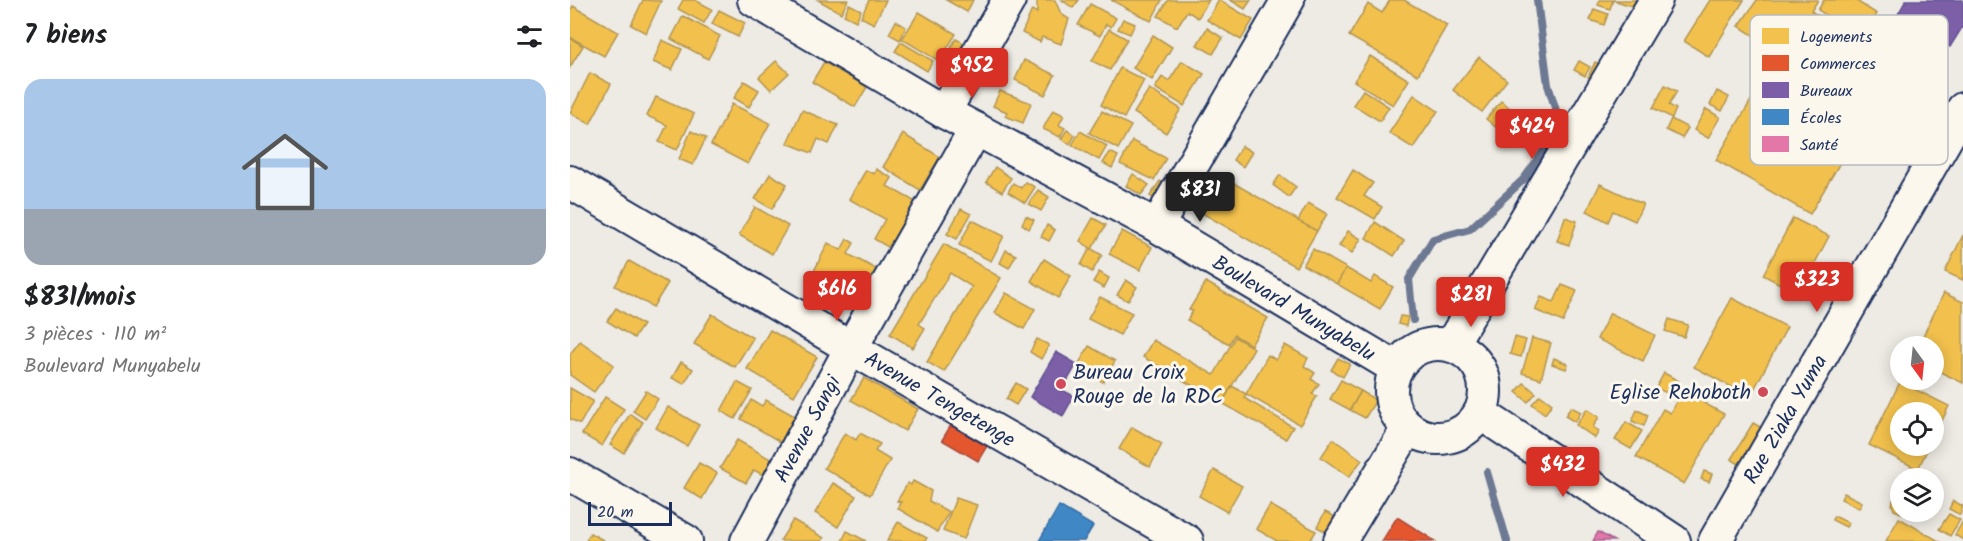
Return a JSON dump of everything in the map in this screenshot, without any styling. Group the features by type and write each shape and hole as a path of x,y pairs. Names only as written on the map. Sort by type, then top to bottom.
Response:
{"street":[{"name":"Boulevard Munyabelu","path":"755,0 944,112 1157,226 1396,368"},
{"path":"944,112 1009,0"},
{"path":"1157,226 1288,0"},
{"path":"1451,345 1656,0"},
{"name":"Rue Ziaka Yuma","path":"1948,135 1963,109"},
{"name":"Avenue Sangi","path":"747,541 851,348 976,129"},
{"name":"Rue Ziaka Yuma","path":"1715,541 1931,165"},
{"name":"Avenue Tengetenge","path":"570,182 851,348 1187,541"},
{"path":"1435,343 1451,345 1469,355 1482,372 1485,393 1480,413 1466,429 1447,438 1426,437 1408,428 1397,416 1391,400 1390,384 1396,368 1406,356 1419,348 1435,343"},
{"path":"1480,413 1674,541"},
{"path":"1340,541 1408,428"},
{"path":"570,474 686,541"}],"building: Logements":[{"path":"643,0 661,1 646,33 631,25"},
{"path":"683,0 695,0 712,9 704,23 678,9"},
{"path":"818,0 848,0 841,13"},
{"path":"869,0 886,0 874,24 861,17"},
{"path":"946,0 973,0 967,12"},
{"path":"1037,0 1055,0 1061,14 1069,19 1061,44 1042,37 1040,42 1022,33 1032,10 1037,13"},
{"path":"1062,0 1079,0 1073,8"},
{"path":"1111,0 1162,0 1151,21"},
{"path":"1168,0 1209,0 1198,18 1187,11 1177,27 1158,16"},
{"path":"1219,0 1253,20 1241,40 1207,20"},
{"path":"1230,0 1251,0 1245,9"},
{"path":"1390,0 1404,0 1447,25 1418,75 1349,36 1368,4 1382,13"},
{"path":"1600,0 1613,0 1610,9 1598,5"},
{"path":"1613,0 1638,0 1635,7"},
{"path":"1710,0 1744,0 1709,57 1684,41"},
{"path":"1757,0 1818,0 1811,11 1818,15 1750,15 1750,33 1739,26"},
{"path":"1824,0 1855,0 1877,14 1826,15 1818,10"},
{"path":"849,4 861,10 856,21 844,15"},
{"path":"1090,4 1116,18 1111,27 1106,24 1100,36 1078,25"},
{"path":"573,6 618,32 604,56 570,37 570,11"},
{"path":"1594,9 1608,14 1604,25 1590,20"},
{"path":"719,10 745,23 738,37 712,24"},
{"path":"919,12 956,34 939,61 902,39"},
{"path":"683,16 720,36 708,59 671,39"},
{"path":"1123,19 1135,24 1130,34 1118,29"},
{"path":"896,21 906,27 900,40 889,34"},
{"path":"1207,28 1223,38 1213,54 1197,45"},
{"path":"1109,29 1127,39 1110,70 1092,61"},
{"path":"1153,35 1172,47 1152,80 1133,68"},
{"path":"570,38 583,46 570,67"},
{"path":"956,39 964,43 958,52 951,47"},
{"path":"662,40 682,49 672,70 653,62"},
{"path":"901,42 933,61 927,71 895,51"},
{"path":"949,49 958,55 947,74 937,68"},
{"path":"1370,56 1409,80 1393,105 1354,81"},
{"path":"1479,57 1507,80 1482,112 1453,90"},
{"path":"1024,60 1055,75 1045,95 1015,80"},
{"path":"776,61 789,73 771,90 759,77"},
{"path":"1182,61 1204,74 1184,106 1155,88 1162,77 1169,81"},
{"path":"1579,61 1590,67 1585,76 1574,70"},
{"path":"824,62 867,87 855,107 812,82"},
{"path":"1595,62 1613,70 1606,85 1588,77"},
{"path":"1120,68 1144,80 1124,118 1101,105"},
{"path":"590,73 611,84 590,124 570,113"},
{"path":"744,81 759,90 749,107 734,98"},
{"path":"1665,85 1677,91 1669,105 1676,109 1672,118 1653,108"},
{"path":"1149,89 1181,109 1166,133 1134,113"},
{"path":"1363,90 1389,107 1380,121 1353,105"},
{"path":"1000,91 1031,103 1023,123 1005,116 1007,112 993,106"},
{"path":"1717,91 1729,97 1722,111 1710,105"},
{"path":"1414,95 1438,111 1413,148 1389,133"},
{"path":"656,97 694,114 677,150 659,142 667,125 647,116"},
{"path":"1501,101 1528,122 1512,141 1486,119"},
{"path":"1750,102 1750,165 1839,165 1810,214 1716,160"},
{"path":"732,104 770,123 748,164 711,145"},
{"path":"1706,109 1720,117 1708,138 1694,130"},
{"path":"802,110 838,125 829,144 818,139 812,153 787,143"},
{"path":"1053,110 1064,115 1059,125 1065,128 1060,137 1043,129"},
{"path":"1102,111 1131,126 1118,149 1089,133"},
{"path":"1671,119 1688,128 1682,138 1666,130"},
{"path":"1067,130 1075,135 1070,144 1061,139"},
{"path":"691,131 706,138 693,165 679,159"},
{"path":"1080,131 1107,146 1099,160 1072,145"},
{"path":"903,134 940,157 920,190 883,167"},
{"path":"1132,141 1166,158 1154,180 1120,164"},
{"path":"1242,146 1252,152 1243,167 1233,160"},
{"path":"1110,152 1118,156 1112,168 1103,163"},
{"path":"995,167 1011,178 1002,192 986,182"},
{"path":"876,169 892,178 887,186 921,205 895,251 874,239 885,219 849,199 866,170 874,174"},
{"path":"1353,170 1373,183 1364,196 1382,207 1375,219 1337,197"},
{"path":"770,174 787,184 772,209 755,199"},
{"path":"1133,174 1149,185 1141,195 1126,186"},
{"path":"1280,175 1296,187 1289,197 1273,185"},
{"path":"1223,177 1317,231 1296,267 1202,213"},
{"path":"1160,181 1169,187 1159,202 1150,196"},
{"path":"1025,182 1035,187 1025,203 1008,192 1013,183 1021,188"},
{"path":"1600,184 1643,204 1635,221 1613,211 1608,222 1587,211"},
{"path":"1038,190 1049,197 1041,211 1029,204"},
{"path":"1308,203 1327,214 1317,231 1298,221"},
{"path":"755,207 788,226 772,254 739,235"},
{"path":"961,209 971,214 957,239 947,234"},
{"path":"1026,216 1034,220 1029,229 1022,224"},
{"path":"1565,217 1577,221 1569,245 1557,241"},
{"path":"1093,218 1106,225 1092,249 1080,241"},
{"path":"1793,218 1829,236 1799,294 1763,275"},
{"path":"972,220 1004,236 991,261 959,245"},
{"path":"1375,222 1404,241 1394,256 1366,238"},
{"path":"1047,225 1055,230 1049,241 1041,237"},
{"path":"1122,231 1152,247 1140,270 1109,254"},
{"path":"1348,231 1361,239 1352,253 1339,246"},
{"path":"1963,235 1963,280 1945,272"},
{"path":"847,239 854,243 848,254 876,269 862,296 814,271 828,243 841,250"},
{"path":"944,244 1001,278 944,372 927,362 972,287 950,273 919,324 925,328 913,348 890,334"},
{"path":"1090,248 1102,255 1092,272 1081,265"},
{"path":"1313,249 1346,268 1337,284 1303,265"},
{"path":"1006,250 1016,255 1009,268 1000,263"},
{"path":"1044,259 1071,276 1058,298 1031,281"},
{"path":"629,261 668,283 653,307 615,286"},
{"path":"1346,268 1371,283 1375,276 1393,287 1380,309 1337,284"},
{"path":"1099,272 1109,278 1104,288 1093,282"},
{"path":"1126,280 1137,287 1128,301 1117,295"},
{"path":"1206,282 1268,318 1251,345 1234,335 1229,344 1187,320 1193,311 1189,310"},
{"path":"1562,285 1577,291 1563,322 1535,310 1541,297 1554,302"},
{"path":"1006,293 1035,309 1024,329 995,313"},
{"path":"1944,293 1963,302 1963,383 1944,374 1944,336 1923,336"},
{"path":"1100,297 1132,313 1120,335 1088,319"},
{"path":"1732,298 1787,327 1750,397 1694,367"},
{"path":"616,308 643,325 634,338 607,321"},
{"path":"1610,313 1655,335 1643,361 1597,339"},
{"path":"712,314 753,338 735,367 694,344"},
{"path":"1400,316 1408,317 1406,326 1398,324"},
{"path":"1669,319 1688,325 1684,337 1665,331"},
{"path":"770,330 817,357 794,396 747,369"},
{"path":"1235,337 1254,348 1222,403 1143,357 1153,340 1214,375"},
{"path":"1515,337 1526,340 1521,357 1510,354"},
{"path":"1532,338 1551,343 1541,379 1522,373"},
{"path":"1037,339 1049,345 1041,359 1030,352"},
{"path":"580,341 614,365 594,392 570,375 570,354"},
{"path":"1285,345 1308,358 1304,366 1315,373 1311,379 1319,384 1312,394 1317,396 1300,425 1246,394 1268,355 1276,360"},
{"path":"1089,346 1115,361 1103,382 1077,367"},
{"path":"1338,358 1350,364 1343,377 1331,370"},
{"path":"1554,358 1568,364 1566,369 1552,364"},
{"path":"681,362 693,369 684,384 672,378"},
{"path":"1664,373 1679,381 1671,395 1656,388"},
{"path":"864,378 918,409 905,431 851,400"},
{"path":"1341,380 1361,391 1350,410 1330,399"},
{"path":"737,382 752,390 735,419 721,411"},
{"path":"1016,383 1026,389 1016,405 1006,399"},
{"path":"1524,383 1536,393 1528,402 1516,392"},
{"path":"1232,386 1246,394 1244,398 1293,427 1286,439 1222,403"},
{"path":"570,388 593,401 580,424 570,419"},
{"path":"1896,390 1916,390 1941,402 1890,402"},
{"path":"646,391 658,399 645,419 633,411"},
{"path":"1361,391 1376,400 1365,418 1350,410"},
{"path":"1682,391 1724,414 1684,484 1636,457 1663,409 1670,413"},
{"path":"1540,395 1552,404 1545,414 1532,404"},
{"path":"605,397 624,409 602,446 582,434"},
{"path":"751,400 762,406 766,400 798,418 791,448 741,419"},
{"path":"1890,402 1890,455 1869,445"},
{"path":"1944,404 1949,406 1944,416"},
{"path":"668,407 699,425 687,446 656,428"},
{"path":"1571,407 1581,412 1575,422 1565,416"},
{"path":"1587,409 1599,417 1593,427 1599,431 1595,438 1576,425"},
{"path":"1637,410 1648,415 1644,426 1632,421"},
{"path":"630,414 643,422 624,453 610,445"},
{"path":"1626,422 1642,431 1631,449 1615,440"},
{"path":"1753,423 1764,429 1742,466 1731,459"},
{"path":"1132,427 1162,444 1150,467 1119,449"},
{"path":"845,433 856,440 860,433 880,444 875,451 890,460 870,495 824,468"},
{"path":"1333,439 1362,460 1349,477 1321,457"},
{"path":"737,440 772,460 763,475 754,470 746,483 720,468"},
{"path":"1891,456 1924,456 1918,468"},
{"path":"699,463 717,473 702,499 684,488"},
{"path":"1214,470 1242,486 1227,512 1199,496"},
{"path":"1704,471 1712,474 1709,482 1701,479"},
{"path":"913,481 931,491 929,501 949,512 937,532 897,508 901,502 897,501 908,483 911,485"},
{"path":"833,483 856,496 838,527 815,513"},
{"path":"1844,493 1862,502 1859,508 1841,499"},
{"path":"956,498 977,505 964,539 943,531"},
{"path":"1953,501 1963,506 1960,515 1949,509"},
{"path":"1270,505 1316,531 1310,541 1277,541 1256,529"},
{"path":"1325,512 1340,519 1332,535 1317,527"},
{"path":"1949,514 1960,520 1950,536 1939,529"},
{"path":"1834,516 1849,523 1846,527 1832,520"},
{"path":"793,520 824,538 822,541 780,541"},
{"path":"1963,521 1963,540 1955,535"},
{"path":"898,522 927,538 925,541 887,541"},
{"path":"1897,522 1906,522 1939,541 1886,541"},
{"path":"847,531 866,541 842,541"},
{"path":"590,533 605,541 586,541"}],"building: Commerces":[{"path":"951,425 987,446 978,461 942,440"},
{"path":"1397,517 1435,541 1382,541"}],"building: Bureaux":[{"path":"1906,0 1963,0 1963,26 1950,47 1948,46 1948,15 1898,15"},
{"path":"1056,352 1077,364 1062,390 1074,396 1063,416 1030,397"}],"building: Écoles":[{"path":"1059,506 1093,526 1084,541 1039,541"}],"building: Santé":[{"path":"1598,532 1614,541 1593,541"}],"waterway":[{"path":"1413,320 1409,279 1433,239 1470,229 1524,179 1561,126 1548,85 1537,0"},
{"path":"1487,472 1507,541"}],"place":[{"name":"Bureau Croix Rouge de la RDC","path":"1061,384"},
{"name":"Eglise Rehoboth","path":"1763,392"}]}
